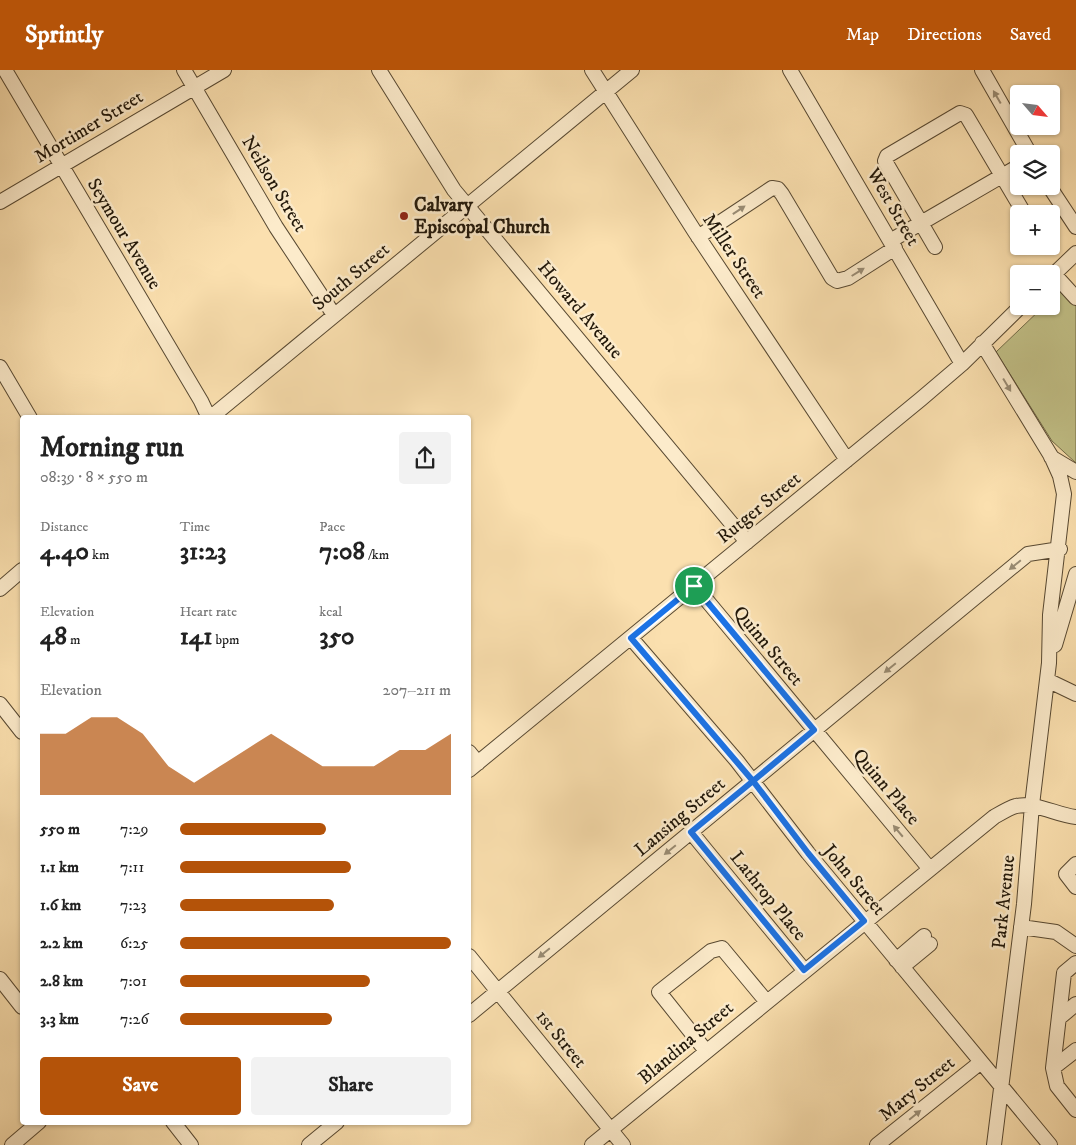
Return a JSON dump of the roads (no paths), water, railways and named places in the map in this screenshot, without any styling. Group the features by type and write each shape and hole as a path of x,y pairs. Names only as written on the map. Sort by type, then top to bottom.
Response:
{"street":[{"name":"Seymour Avenue","path":"5,70 208,415"},
{"name":"Neilson Street","path":"184,70 276,227 334,316"},
{"name":"Mortimer Street","path":"0,202 224,70"},
{"name":"Howard Avenue","path":"380,70 454,190 747,542"},
{"name":"Miller Street","path":"592,70 698,237 847,460"},
{"name":"South Street","path":"214,415 632,70"},
{"name":"West Street","path":"790,70 962,364"},
{"path":"982,70 1025,145"},
{"path":"935,247 886,161 887,156 960,112 966,115 1019,205"},
{"path":"698,237 772,188 778,189 832,278 837,281 848,278 921,223 1010,171"},
{"path":"1055,195 1076,227"},
{"path":"1060,269 1076,254"},
{"path":"1060,283 1076,298"},
{"name":"Rutger Street","path":"473,767 962,364 1012,315"},
{"name":"Park Avenue","path":"982,343 1051,456 1060,476 1064,494 1060,549 1050,615 1049,663 1032,805 1021,927 994,1145"},
{"path":"0,367 28,415"},
{"path":"1051,456 1076,472"},
{"name":"Lansing Street","path":"471,1013 1028,554 1060,549"},
{"path":"0,589 20,572"},
{"name":"Park Avenue","path":"1049,663 1076,574"},
{"name":"Quinn Street","path":"694,586 814,730"},
{"name":"John Street","path":"631,638 753,781 808,853 1050,1145"},
{"path":"1047,680 1076,694"},
{"path":"0,704 20,729"},
{"name":"Quinn Place","path":"814,730 929,868"},
{"path":"864,921 994,816 1015,806 1032,805 1062,816 1076,817"},
{"name":"Lathrop Place","path":"691,832 804,970 864,921"},
{"path":"1076,864 1066,874 1076,887"},
{"path":"1021,927 1056,932 1076,946"},
{"path":"899,964 927,940"},
{"path":"706,1051 659,992 711,951 722,948 766,1001"},
{"name":"1st Street","path":"471,958 623,1145"},
{"path":"1076,963 1064,973 1053,1068 1057,1086 1076,1110"},
{"name":"Blandina Street","path":"592,1145 804,970"},
{"path":"0,979 20,1004"},
{"path":"1059,1018 1076,1004"},
{"path":"1053,1068 1076,1050"},
{"name":"Mary Street","path":"877,1145 980,1062"},
{"path":"12,1145 35,1125"},
{"path":"174,1125 191,1145"},
{"path":"310,1145 333,1125"}],"place":[{"name":"Calvary Episcopal Church","path":"404,216"}]}
